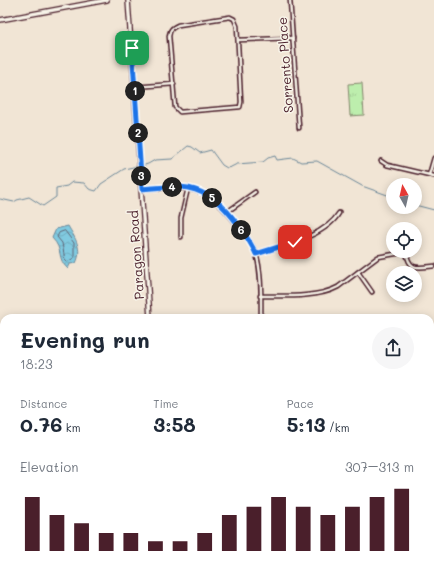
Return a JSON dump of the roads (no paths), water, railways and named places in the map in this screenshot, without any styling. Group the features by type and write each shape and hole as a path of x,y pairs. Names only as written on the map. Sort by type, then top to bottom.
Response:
{"street":[{"path":"0,20 107,0"},
{"name":"Paragon Road","path":"128,0 150,314"},
{"name":"Sorrento Place","path":"290,0 299,128"},
{"path":"230,17 234,19 236,22 238,40 240,107 180,112 175,107 174,84 169,36 172,28 178,25 230,17"},
{"path":"238,40 293,38"},
{"path":"135,87 174,84"},
{"path":"429,175 434,158"},
{"path":"381,161 387,165 434,176"},
{"path":"142,189 176,186 188,188 217,201 249,241 256,254 259,269 261,314"},
{"path":"181,237 181,218 188,188"},
{"path":"227,212 255,192"},
{"path":"256,254 295,242 314,234 335,220 339,213"},
{"path":"260,296 297,296 327,291 338,287 378,257 386,256"},
{"path":"407,258 413,266 418,268 434,266"},
{"path":"358,272 372,292"}],"water":[{"path":"68,226 77,244 79,253 76,263 70,264 68,269 62,261 56,242 52,238 56,229"}],"waterway":[{"path":"141,166 155,160 172,159 188,146 200,153 211,150 222,165 227,168 237,164 263,162 268,158 275,156 277,160 293,158 301,162 317,161 362,186 386,195"},
{"path":"0,199 14,202 29,197 43,206 56,197 56,188 67,186 72,182 84,183 89,189 96,191 101,184 124,169 138,166"},
{"path":"422,207 434,210"}]}
